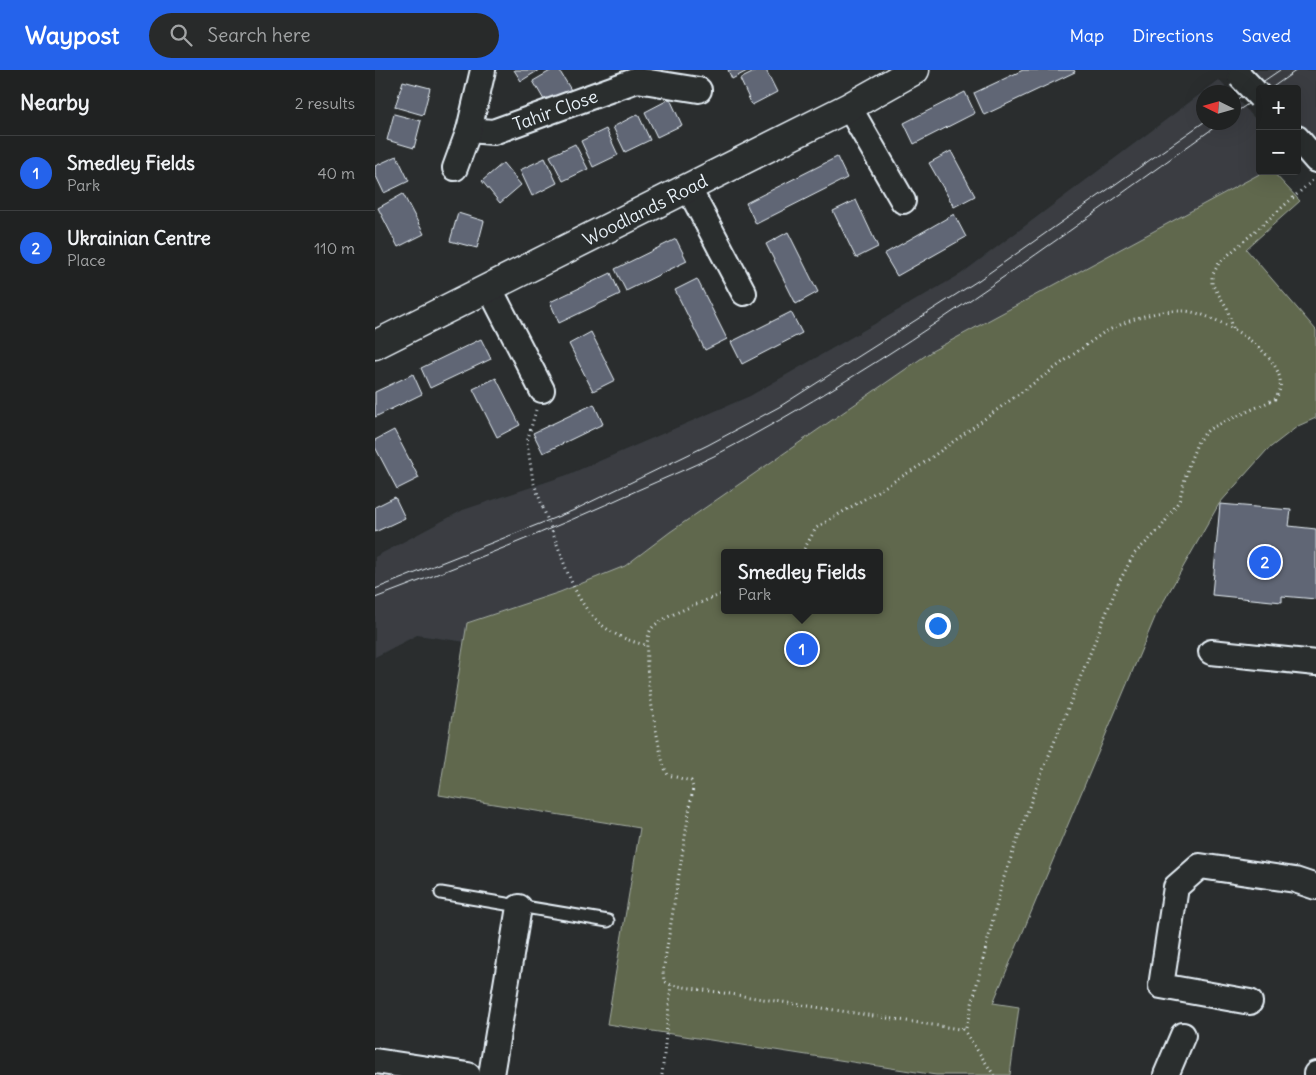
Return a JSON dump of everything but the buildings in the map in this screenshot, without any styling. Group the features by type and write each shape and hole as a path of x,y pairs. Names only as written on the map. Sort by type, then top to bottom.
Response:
{"street":[{"path":"455,168 469,130 483,70"},
{"name":"Woodlands Road","path":"375,345 849,107 915,70"},
{"path":"1236,73 1256,93"},
{"name":"Tahir Close","path":"469,130 493,132 637,80 699,90"},
{"path":"849,107 903,201"},
{"path":"1301,143 1316,160"},
{"path":"688,187 744,293"},
{"path":"489,288 542,390"},
{"path":"1211,652 1316,663"},
{"path":"1250,1002 1161,986 1175,887 1200,866 1295,880 1316,887"},
{"path":"491,1075 519,908"},
{"path":"1166,1075 1183,1035"},
{"path":"375,1061 404,1070 468,1075"}],"lane":[{"path":"441,893 519,908 609,921"}],"path":[{"path":"1233,329 1227,308 1212,284 1214,270 1219,263 1316,177"},
{"path":"804,549 816,528 915,470 1103,333 1122,323 1145,316 1184,310 1211,317 1259,346 1280,378 1279,393 1275,399 1209,429 1198,441 1179,501 1160,528 1134,554 1125,568 1035,790 1002,883 969,1023 963,1029"},
{"path":"542,390 527,442 533,481 574,591 586,610 605,628 633,642 646,645"},
{"path":"721,594 655,624 649,633 646,645 654,720 664,767 668,775 691,781 693,788 663,972 664,981 671,985 963,1029 995,1075"},
{"path":"662,1075 671,985"}],"shaded area":[{"path":"1248,70 1316,70 1316,144 1301,128 1301,85 1261,85"},
{"path":"1219,80 1224,85 1212,85"},
{"path":"1196,97 1196,130 1241,130 1241,104 1256,120 1256,175 1273,175 1258,197 1180,261 487,645 417,635 375,657 375,557 463,510 567,475 750,396 961,274"}],"green space":[{"path":"1258,175 1276,175 1300,201 1246,249 1316,330 1316,418 1298,426 1267,450 1219,504 1156,615 993,1003 1019,1007 1010,1075 936,1075 607,1024 640,828 439,795 467,623 560,592 625,566 670,532 932,351"}],"tram line":[{"path":"1241,97 1280,70"},
{"path":"1276,85 1297,70"},
{"path":"1241,109 1256,99"},
{"path":"375,589 572,511 708,445 779,407 979,280 1196,128"},
{"path":"375,598 606,505 714,456 781,419 846,381 974,298 1211,130"}],"place":[{"name":"Ukrainian Centre","path":"1265,562"},
{"name":"Smedley Fields","path":"802,649"}]}
